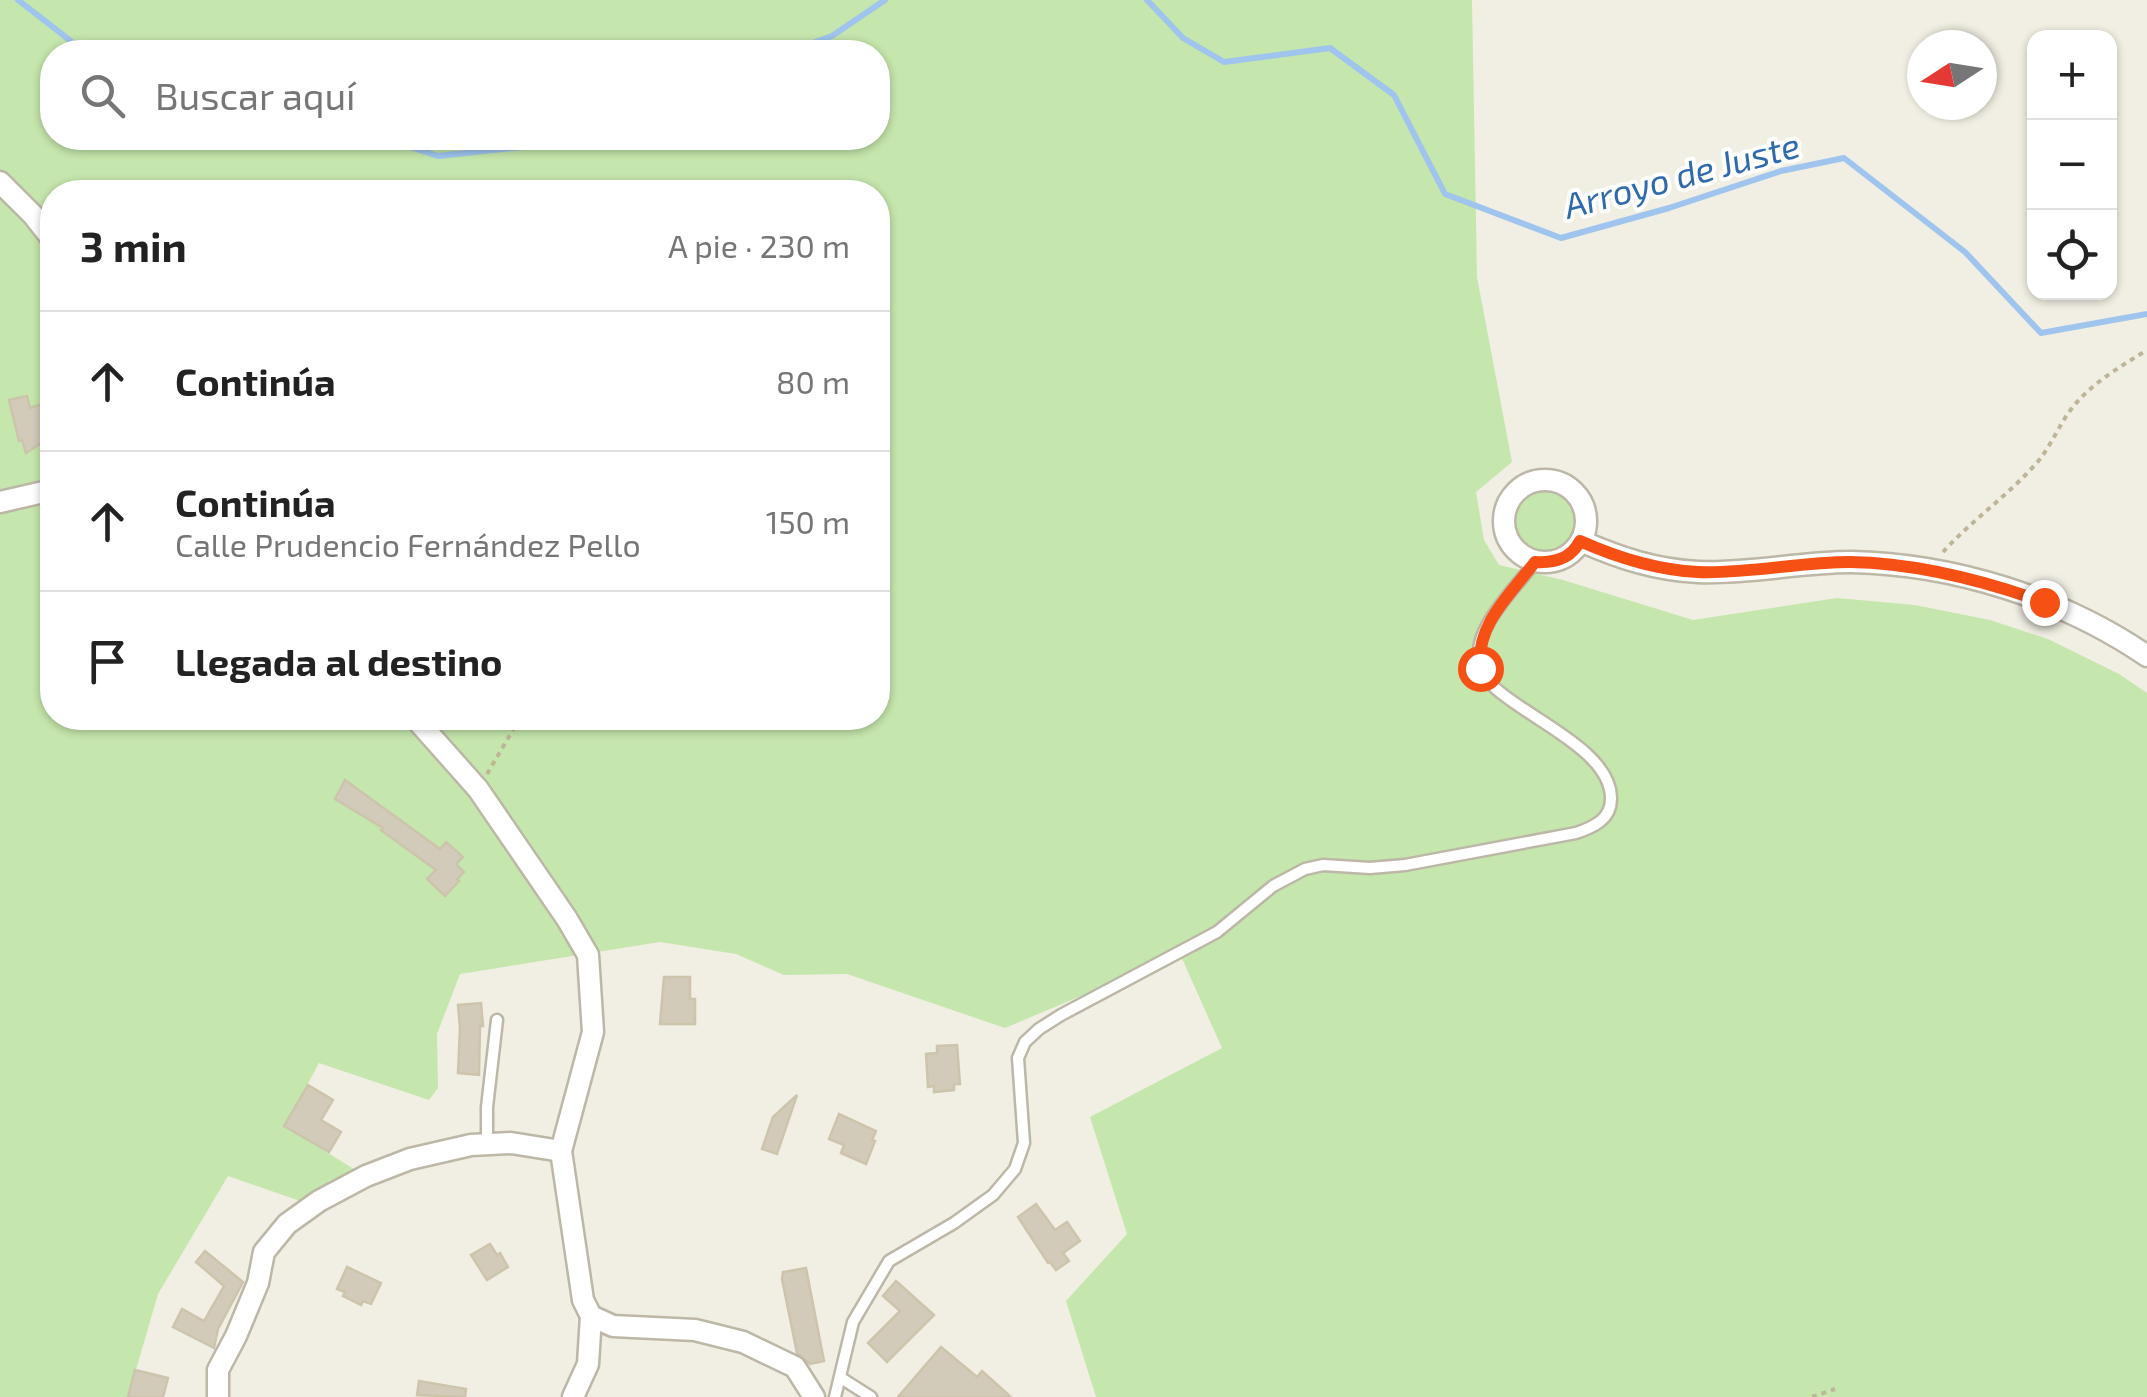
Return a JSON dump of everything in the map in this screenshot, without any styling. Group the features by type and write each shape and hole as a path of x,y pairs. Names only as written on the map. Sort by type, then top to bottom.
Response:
{"street":[{"path":"0,182 40,224"},
{"path":"1537,480 1558,482 1576,494 1586,514 1585,532 1577,548 1563,559 1535,562 1509,543 1503,515 1520,487 1537,480"},
{"path":"0,502 40,493"},
{"path":"1580,541 1624,559 1699,572 1852,562 1928,570 2044,602 2104,630 2147,656"},
{"path":"425,730 478,788 588,955 593,1032 561,1151 583,1300 591,1316 588,1364 573,1397"},
{"path":"218,1397 218,1370 258,1282 264,1252 287,1224 318,1201 410,1159 471,1145 511,1143 561,1151"},
{"path":"591,1316 613,1326 695,1330 744,1342 795,1368 814,1397"}],"lane":[{"path":"835,1397 854,1322 889,1261 954,1223 992,1195 1015,1169 1024,1143 1018,1058 1025,1042 1039,1029 1217,932 1273,886 1305,868 1405,865 1576,834 1604,819 1611,806 1606,775 1588,754 1489,683 1480,668 1478,649 1486,626 1535,562"},
{"path":"487,1144 497,1020"},
{"path":"841,1378 872,1397"}],"path":[{"path":"1928,570 1960,534 2038,463 2078,401 2113,371 2147,350"},
{"path":"478,788 513,730"},
{"path":"1812,1397 1835,1389"}],"green space":[{"path":"0,0 1472,0 1477,277 1512,462 1476,492 1484,540 1499,565 1563,580 1693,620 1837,598 1915,605 1990,620 2048,639 2119,674 2147,693 2147,1397 1096,1397 1066,1301 1127,1234 1090,1117 1222,1048 1180,954 1005,1028 847,974 784,975 736,954 660,942 460,974 437,1034 438,1088 429,1100 319,1063 285,1126 360,1173 306,1203 228,1176 158,1294 128,1397 0,1397"},
{"path":"1546,492 1567,501 1576,522 1567,543 1546,552 1525,543 1516,522 1525,501"}],"building":[{"path":"27,396 30,408 40,405 40,444 26,453 22,440 19,441 9,400"},
{"path":"345,780 440,849 446,842 463,857 456,864 464,872 445,896 427,879 436,870 383,828 335,799"},
{"path":"664,977 690,977 695,1024 660,1024"},
{"path":"481,1003 479,1075 458,1073 458,1005"},
{"path":"957,1045 960,1084 954,1084 954,1090 934,1092 934,1086 928,1087 926,1054 937,1053 937,1046"},
{"path":"308,1085 333,1100 321,1120 341,1132 329,1152 284,1126"},
{"path":"797,1095 777,1154 762,1149 773,1117"},
{"path":"839,1114 876,1131 866,1164 841,1153 844,1145 829,1139"},
{"path":"1036,1204 1055,1230 1067,1222 1080,1241 1063,1253 1069,1261 1056,1270 1018,1217"},
{"path":"490,1244 508,1267 487,1280 471,1255"},
{"path":"205,1251 243,1282 218,1329 214,1348 173,1327 182,1309 204,1321 224,1286 196,1262"},
{"path":"347,1267 381,1283 371,1304 363,1301 361,1305 337,1289"},
{"path":"806,1268 824,1361 810,1364 797,1353 782,1279 783,1272"},
{"path":"896,1281 934,1315 887,1362 868,1343 900,1311 883,1296"},
{"path":"941,1347 977,1377 982,1371 1011,1397 898,1397"},
{"path":"135,1370 168,1378 163,1397 128,1397"},
{"path":"419,1381 466,1389 465,1397 417,1395"}],"waterway":[{"name":"Arroyo de Juste","path":"18,0 70,40"},
{"name":"Arroyo de Juste","path":"821,40 885,0"},
{"name":"Arroyo de Juste","path":"1147,0 1183,38 1224,62 1330,48 1394,95 1445,194 1561,238 1781,171 1844,158 1965,252 2041,333 2147,314"},
{"name":"Arroyo de Juste","path":"419,150 438,156 493,150"}],"route":[{"path":"1480,668 1478,649 1486,626 1535,562 1563,559 1580,541 1624,559 1699,572 1852,562 1890,565 1971,579 2044,602"}]}
